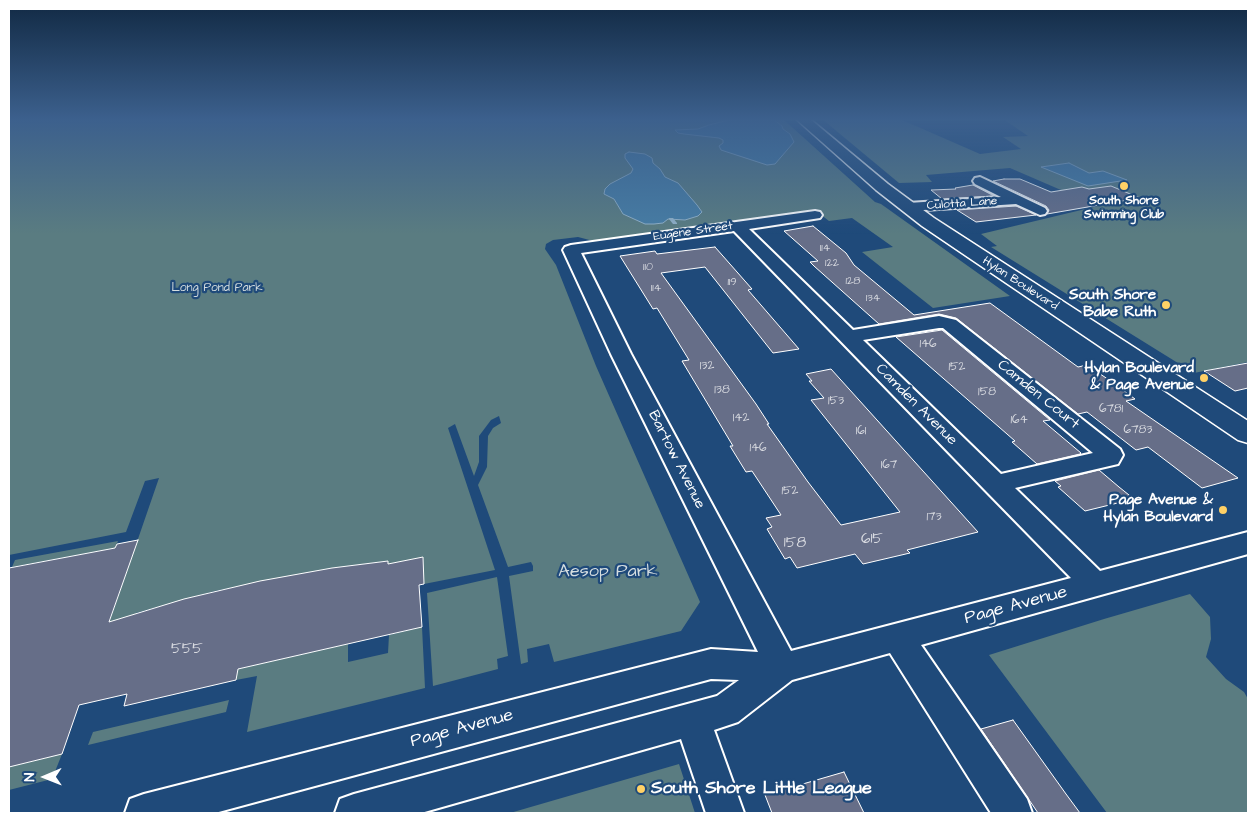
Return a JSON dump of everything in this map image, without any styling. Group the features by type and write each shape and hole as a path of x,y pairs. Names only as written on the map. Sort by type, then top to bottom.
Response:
{"main road":[{"name":"Hylan Boulevard","path":"848,157 908,207 963,246 1248,434"}],"street":[{"name":"Culotta Lane","path":"980,181 1040,211"},
{"name":"Culotta Lane","path":"908,207 1017,200"},
{"name":"Eugene Street","path":"571,250 815,215"},
{"name":"Camden Avenue","path":"737,226 1096,585"},
{"name":"Bartow Avenue","path":"571,250 621,354 783,668"},
{"name":"Camden Court","path":"848,337 939,322 949,324 1109,451 1111,455 1109,458 994,484"},
{"name":"Page Avenue","path":"144,813 711,664 783,668 1248,543"},
{"path":"898,638 1013,813"},
{"name":"Page Avenue","path":"354,813 726,710 783,668"},
{"path":"692,719 725,813"}],"green space":[{"name":"Long Pond Park","path":"9,157 826,157 875,202 881,204 1010,296 933,308 862,252 893,247 852,218 829,221 816,211 601,243 578,237 553,240 546,244 545,249 556,265 596,366 700,602 681,631 554,662 549,644 527,649 528,662 521,664 509,576 533,571 533,566 531,562 508,567 478,485 487,467 488,436 493,428 501,423 499,416 491,420 479,436 479,462 474,476 455,424 448,428 495,570 424,584 423,558 388,565 387,561 332,568 215,591 136,613 135,617 109,623 159,478 145,481 126,532 9,555"},
{"path":"868,157 1248,157 1248,362 1194,373 991,247 997,246 981,234 1098,206 1010,168 926,175 932,182 899,183"},
{"path":"118,541 115,548 12,567 15,560"},
{"path":"497,577 508,656 497,659 498,669 433,686 427,593"},
{"path":"1190,594 1210,617 1211,639 1206,657 1226,679 1244,692 1248,699 1248,813 1107,813 989,655"},
{"path":"422,627 425,688 247,732 257,676 236,680 238,669 348,644 348,662 388,653 389,635"},
{"path":"229,700 226,712 88,745 93,732"},
{"path":"62,754 52,779 9,790 9,767"},
{"name":"South Shore Little League","path":"679,764 695,813 510,813"}],"water":[{"path":"744,157 781,157 775,164 767,165"},
{"path":"625,158 652,158 653,163 665,177 678,183 702,212 698,216 685,220 668,219 663,223 654,224 645,224 623,214 614,199 604,194 605,189 610,184 631,173 633,169"},
{"path":"1069,163 1089,173 1103,171 1127,180 1088,186 1041,167"}],"building":[{"path":"1020,179 1051,192 1082,187 1089,189 1111,186 1140,198 1047,214 1049,210 1046,206 993,181"},
{"path":"973,185 994,196 942,199 931,190 956,189"},
{"path":"1016,206 1036,215 976,222 957,210"},
{"path":"813,226 846,253 854,265 914,315 990,303 1078,367 1087,365 1112,382 1135,399 1126,401 1238,478 1202,488 1148,447 1136,450 1087,412 1078,414 956,318 939,314 879,324 814,266 810,262 818,261 784,231"},
{"path":"715,247 752,289 748,290 799,349 773,353 705,267 661,273 756,404 769,424 767,424 808,482 841,525 900,512 811,400 824,398 809,381 812,381 806,374 831,369 978,532 907,550 910,553 863,564 855,554 797,568 790,557 785,559 767,529 772,527 766,518 781,515 752,471 746,472 730,446 733,446 682,361 689,360 657,308 653,309 620,256 655,251 657,254"},
{"path":"942,330 1050,420 1043,421 1081,453 1037,464 1012,442 1015,441 896,337"},
{"path":"1248,363 1248,388 1235,391 1204,371"},
{"path":"1099,470 1134,499 1085,511 1058,487 1061,486 1055,481"},
{"path":"138,540 109,622 184,599 260,581 332,568 388,561 388,564 423,557 424,584 419,585 422,627 238,669 236,680 124,706 127,694 79,705 62,754 9,767 9,568 115,548 117,544"},
{"path":"1013,720 1080,813 1038,813 981,729"},
{"path":"844,772 864,813 772,813 765,795"}],"waterway":[{"path":"671,219 675,223"}],"place":[{"name":"South Shore Swimming Club","path":"1124,186"},
{"name":"South Shore Babe Ruth","path":"1166,305"},
{"name":"Hylan Boulevard & Page Avenue","path":"1204,378"},
{"name":"Page Avenue & Hylan Boulevard","path":"1223,510"},
{"name":"South Shore Little League","path":"641,789"}],"park label":[{"name":"Aesop Park","path":"608,572"}]}
